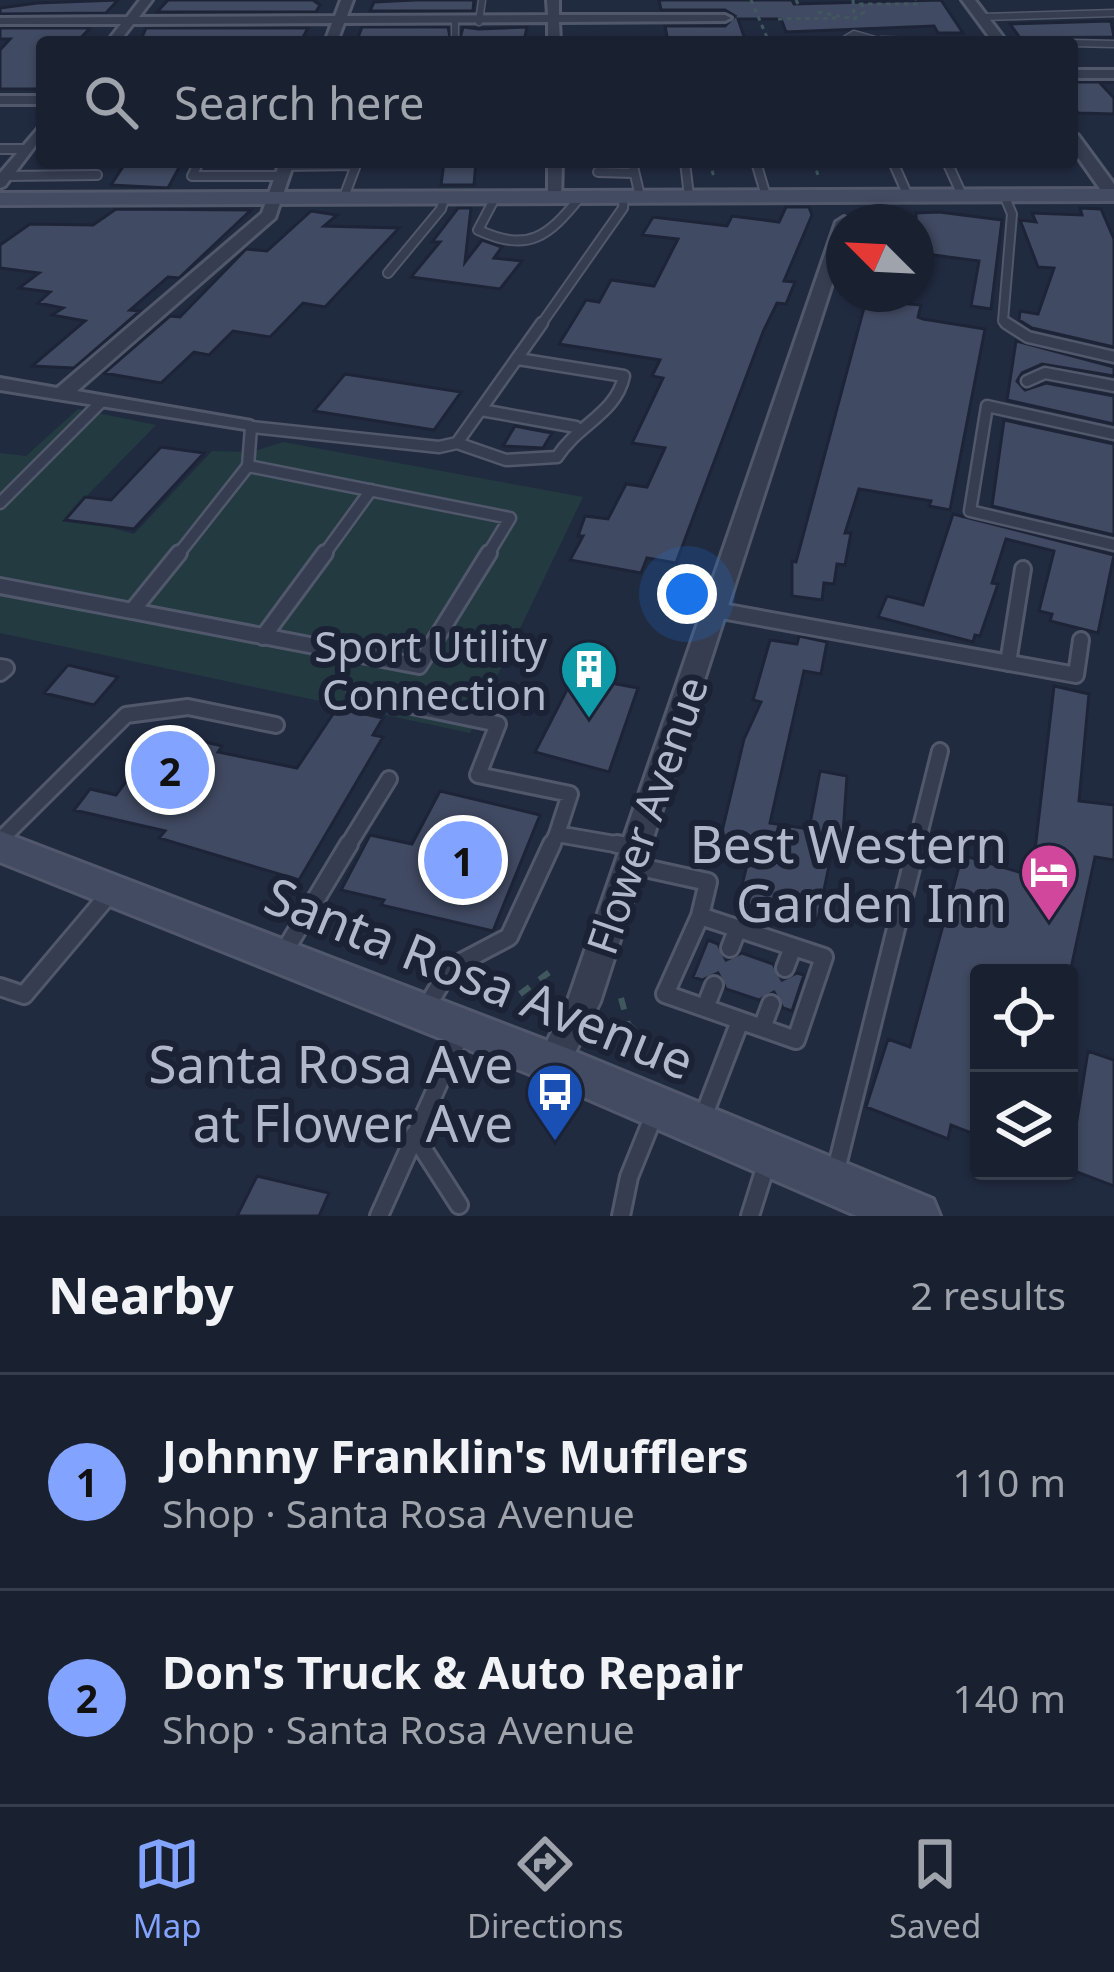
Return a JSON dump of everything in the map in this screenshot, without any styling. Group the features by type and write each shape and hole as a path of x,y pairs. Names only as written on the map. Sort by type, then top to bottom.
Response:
{"main road":[{"path":"2,186 281,175 344,197 766,196 826,210"},
{"path":"880,204 908,196 1114,196"},
{"name":"Santa Rosa Avenue","path":"0,843 554,1063 915,1216"}],"street":[{"path":"117,36 146,0"},
{"path":"333,36 346,0"},
{"path":"553,0 554,36"},
{"path":"968,0 995,36"},
{"path":"0,21 338,22 455,29 479,22 725,19"},
{"path":"1078,74 1114,74"},
{"path":"0,100 36,100"},
{"path":"2,186 36,136"},
{"path":"1078,146 1114,196"},
{"path":"556,168 556,196"},
{"path":"62,394 269,215 281,175"},
{"name":"Flower Avenue","path":"554,1063 584,1002 826,275"},
{"path":"0,384 251,427"}],"lane":[{"path":"479,22 482,0"},
{"path":"981,17 1114,14"},
{"path":"848,20 854,34"},
{"path":"851,36 862,36"},
{"path":"1078,43 1114,44"},
{"path":"0,149 26,149"},
{"path":"196,168 192,176 281,175 334,168"},
{"path":"344,197 355,168"},
{"path":"598,172 625,168"},
{"path":"457,443 632,196 632,168"},
{"path":"686,168 689,196"},
{"path":"758,168 766,196"},
{"path":"896,168 908,196"},
{"path":"950,168 962,195"},
{"path":"2,186 97,175"},
{"path":"1004,195 1012,214 1003,321 1028,337 1114,357"},
{"path":"388,273 442,209 445,196"},
{"path":"496,196 478,230 509,244 552,232 581,196"},
{"path":"481,410 576,427 608,413 620,397 624,376 518,358"},
{"path":"1027,381 1045,373 1114,386"},
{"path":"0,503 102,401"},
{"path":"1114,434 987,406 970,511 1114,545"},
{"path":"130,613 248,466 251,427 439,446 457,443 473,453 530,464 557,457 576,427"},
{"path":"0,586 419,666 510,518 248,466"},
{"path":"263,637 370,490"},
{"path":"1008,663 1023,568"},
{"path":"716,610 1076,675 1081,640"},
{"path":"356,694 498,724 478,775 570,794 509,938 449,968 443,1022 414,1135 379,1216"},
{"path":"0,843 126,715 188,707 276,725"},
{"path":"833,1181 940,751"},
{"path":"280,958 389,779"},
{"path":"556,834 708,883 700,916 665,994 796,1040 824,957 700,916"},
{"path":"0,987 24,995 112,891"},
{"path":"730,948 738,928"},
{"path":"785,968 793,947"},
{"path":"705,1008 714,985"},
{"path":"762,1028 771,1004"},
{"path":"700,1126 740,1021"},
{"path":"621,1216 629,1177 656,1110"},
{"path":"414,1135 459,1205"},
{"path":"749,1216 769,1158"}],"path":[{"path":"751,0 767,36"},
{"path":"848,20 857,11 853,0"},
{"path":"860,2 878,0"},
{"path":"860,2 918,4 916,0"},
{"path":"778,20 848,20 864,12 860,2"},
{"path":"818,11 836,18"},
{"path":"520,994 555,968"},
{"path":"621,998 628,1024 639,1034"}],"shaded area":[{"path":"78,409 156,425 68,515 134,534 212,451 252,452 283,442 583,497 470,733 0,633 0,453 26,456"}],"building":[{"path":"118,0 106,13 0,14 0,8 37,3"},
{"path":"168,0 313,0 320,5 316,12 157,12"},
{"path":"474,0 473,11 370,11 374,2"},
{"path":"659,0 792,0 794,4 941,0 963,33 938,33 934,26 786,32 781,19 738,19 744,36 667,36 665,26 725,26 735,16 725,10 661,10"},
{"path":"1111,21 1114,37 1019,36 1010,24"},
{"path":"362,27 448,27 450,36 359,36"},
{"path":"463,27 527,27 525,36 461,36"},
{"path":"0,28 90,28 83,36 36,36 36,89 0,89 0,50 10,39 0,39"},
{"path":"146,28 308,28 304,36 143,36"},
{"path":"1078,82 1114,82 1100,83 1114,98 1114,114 1078,113"},
{"path":"122,168 179,168 168,188 111,185"},
{"path":"443,168 475,168 474,185 441,185"},
{"path":"786,207 809,207 812,215 784,281 795,282 786,304 777,303 763,332 676,563 647,558 641,573 570,560 583,536 578,536 585,516 608,519 626,484 647,487 665,448 632,443 663,378 652,376 660,360 559,344 586,300 599,302 611,280 654,286 678,239 642,235 653,217 727,226 732,216 779,222"},
{"path":"458,208 471,208 465,262 482,240 502,247 494,258 522,261 500,289 411,277 440,242 432,242"},
{"path":"1080,208 1101,209 1114,239 1114,347 1032,328 1019,320 1020,311 1038,314 1054,268 1038,267 1020,220 1036,222 1032,213 1082,215"},
{"path":"116,209 251,210 179,278 168,277 130,310 140,311 74,368 32,366 85,321 52,315 63,308 38,303 50,292 19,288 39,273 0,268 0,245 30,224 93,225"},
{"path":"311,211 337,215 324,226 399,228 325,307 303,303 270,337 233,331 209,355 194,352 161,383 104,373 170,316 180,317 246,249 267,251"},
{"path":"934,212 1002,220 991,309 971,306 979,261 934,255"},
{"path":"863,312 919,312 923,319 985,329 950,510 929,506 931,501 859,489 845,533 851,533 845,565 837,564 834,584 824,583 822,600 792,596 792,561 796,562"},
{"path":"1016,341 1114,367 1114,376 1042,364 1022,373 1017,381 1025,390 1046,383 1114,396 1114,424 1007,400"},
{"path":"345,374 461,392 434,430 314,411"},
{"path":"1004,420 1114,444 1114,535 992,506"},
{"path":"515,426 552,433 543,448 503,446"},
{"path":"161,447 204,453 134,529 65,520 85,497 111,500"},
{"path":"953,514 1114,555 1098,633 1050,621 1052,614 1039,611 1054,551 1006,539 992,583 998,584 980,636 975,635 973,642 878,617 887,596 923,605"},
{"path":"799,636 827,642 821,674 804,671 770,823 809,829 820,771 847,776 843,834 836,832 818,919 788,913 787,918 738,901 752,845 720,840 744,739 761,702 753,700 770,640 797,644"},
{"path":"68,665 118,677 94,705 44,693"},
{"name":"Sport Utility Connection","path":"574,676 638,688 609,772 535,752"},
{"path":"1054,686 1089,694 1079,801 1114,805 1114,860 1095,857 1072,964 970,964 970,1132 951,1125 948,1139 866,1107 888,1039 910,1047 962,855 1032,876"},
{"path":"337,708 383,718 373,735 383,737 299,880 159,838 165,831 74,810 90,789 116,795 163,732 222,746 218,752 297,768"},
{"path":"440,791 540,815 493,931 381,905 384,900 341,890 370,835 412,844"},
{"path":"708,940 718,944 726,960 742,953 773,964 782,980 804,975 792,1011 783,1008 774,992 759,1000 726,989 718,973 702,980 693,977"},
{"path":"1088,1051 1114,1060 1114,1186 1078,1172 1078,1113"},
{"path":"257,1176 329,1193 319,1216 237,1216"}],"place":[{"name":"Sport Utility Connection","path":"589,720"},
{"name":"Don's Truck & Auto Repair","path":"170,770"},
{"name":"Johnny Franklin's Mufflers","path":"463,860"},
{"name":"Best Western Garden Inn","path":"1049,923"},
{"name":"Santa Rosa Ave at Flower Ave","path":"555,1143"}]}
